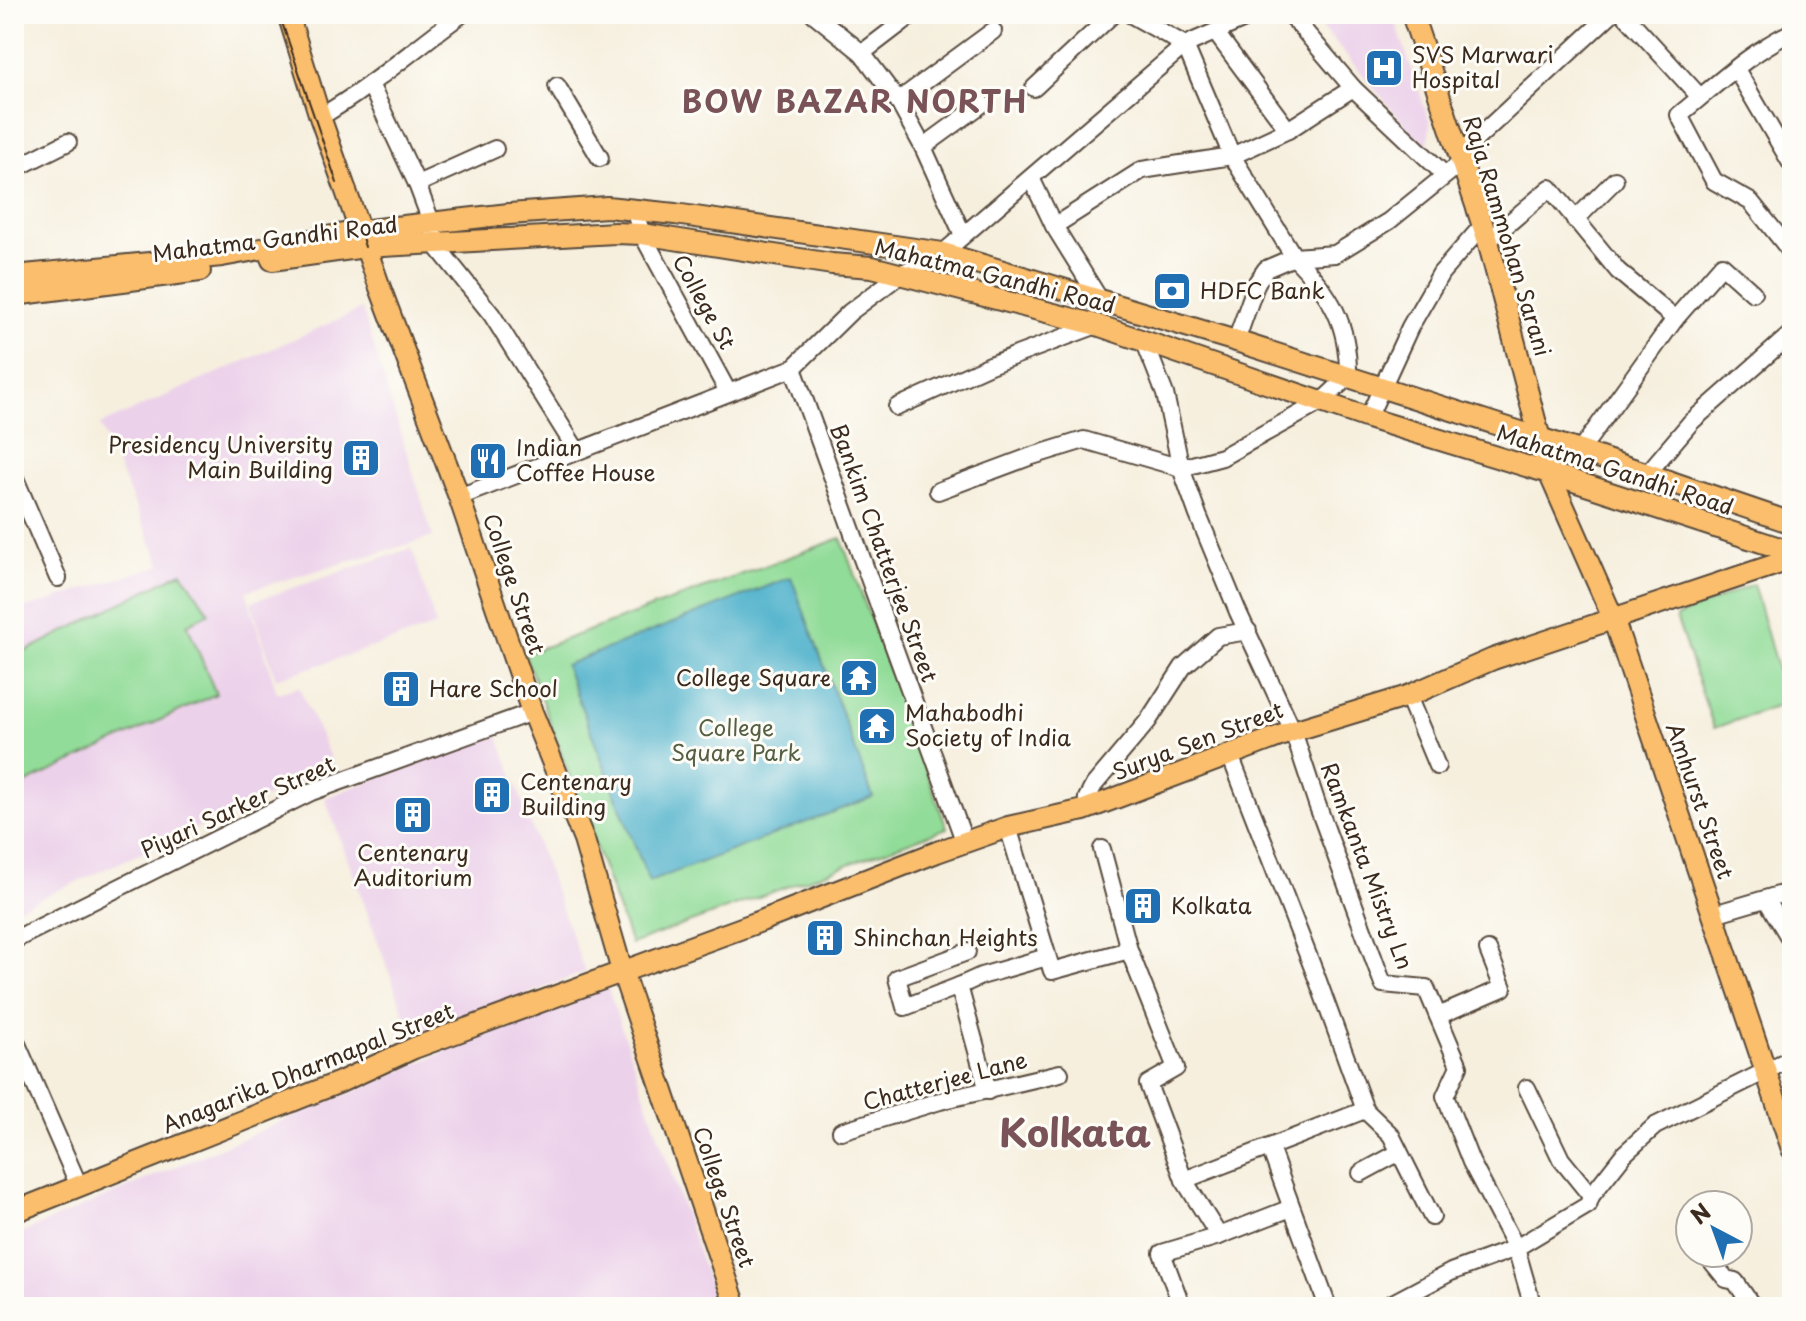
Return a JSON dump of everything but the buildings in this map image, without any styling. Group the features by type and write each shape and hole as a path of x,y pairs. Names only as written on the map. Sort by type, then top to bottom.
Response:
{"main road":[{"name":"College Street","path":"288,14 320,117 459,497 532,712 584,840 622,971 736,1307"},
{"name":"Raja Rammohan Sarani","path":"1412,14 1455,164 1485,233 1549,473"},
{"name":"Mahatma Gandhi Road","path":"434,234 607,207 943,253 1236,341 1580,451 1792,523"},
{"name":"Mahatma Gandhi Road","path":"14,276 434,234 642,234 832,264 872,267 1097,325 1368,418 1792,552"},
{"name":"Mahatma Gandhi Road","path":"14,295 127,282 363,239"},
{"name":"Amhurst Street","path":"1549,473 1613,618 1792,1149"},
{"name":"Surya Sen Street","path":"622,971 1008,827 1086,809 1293,731 1408,696 1493,659 1792,559"},
{"name":"Anagarika Dharmapal Street","path":"14,1212 340,1082 414,1048 622,971"}],"street":[{"path":"320,117 351,99 462,14"},
{"path":"814,14 862,53 898,101 923,147 963,235"},
{"path":"862,53 913,14"},
{"path":"1034,88 1113,14"},
{"path":"938,491 1084,440 1181,468 1222,457 1321,402 1348,377 1348,352 1340,317 1317,280 1294,257 1232,156 1185,45 1130,14"},
{"path":"1290,14 1353,88 1455,164"},
{"path":"1236,341 1257,282 1266,269 1294,257 1335,254 1389,221 1455,164 1611,14"},
{"path":"1624,14 1700,97"},
{"path":"459,497 793,368 850,312 901,274 943,253 1185,45 1216,33 1246,16"},
{"path":"898,101 993,31"},
{"path":"1792,32 1736,69 1679,115 1714,181 1751,202 1792,253"},
{"path":"1216,33 1288,130"},
{"path":"1736,69 1792,165"},
{"path":"370,84 417,184 434,234 492,315 577,451"},
{"path":"557,86 600,158"},
{"path":"1054,226 1142,170 1232,156 1288,130 1353,88"},
{"path":"923,147 982,104"},
{"path":"14,169 68,142"},
{"path":"417,184 495,149"},
{"path":"1031,178 1054,226 1100,300"},
{"path":"1575,220 1615,180"},
{"path":"1368,418 1410,327 1441,273 1485,233 1550,188 1618,271 1675,319"},
{"name":"College St","path":"634,210 642,234 728,392"},
{"path":"1580,451 1675,319 1722,265 1753,293"},
{"path":"897,407 990,365 1097,325"},
{"path":"1647,474 1691,422 1792,333"},
{"path":"1144,340 1165,394 1181,468 1198,515 1238,612 1293,731"},
{"name":"Bankim Chatterjee Street","path":"793,368 965,843"},
{"path":"14,476 58,578"},
{"path":"1086,809 1087,798 1094,785 1148,721 1183,667 1218,636 1248,631"},
{"path":"1408,696 1437,766"},
{"name":"Piyari Sarker Street","path":"14,940 311,792 532,712"},
{"name":"Ramkanta Mistry Ln","path":"1293,731 1383,984 1426,988 1459,1066 1445,1096 1471,1162 1516,1248 1533,1307"},
{"path":"1230,755 1365,1110 1391,1135 1432,1217"},
{"path":"1008,827 1052,971 1129,950"},
{"path":"1102,849 1129,950 1176,1068 1148,1084 1184,1180 1219,1236"},
{"path":"1714,914 1792,891"},
{"path":"1766,899 1792,942"},
{"path":"1438,1016 1503,988 1488,950"},
{"path":"967,952 897,978 905,1007 981,976 1047,957"},
{"path":"959,986 988,1091"},
{"path":"14,1037 79,1186"},
{"path":"1385,1307 1451,1272 1516,1248 1588,1205 1591,1196 1624,1154 1655,1126 1792,1058"},
{"name":"Chatterjee Lane","path":"841,1131 940,1101 1060,1073"},
{"path":"1527,1088 1561,1159 1591,1196"},
{"path":"1184,1180 1365,1110"},
{"path":"1270,1148 1328,1307"},
{"path":"1361,1173 1398,1153"},
{"path":"1182,1307 1162,1253 1219,1236 1291,1208"},
{"path":"1718,1269 1726,1279 1735,1281 1753,1307"}],"shaded area":[{"name":"SVS Marwari Hospital","path":"1311,14 1393,14 1430,123 1428,152"},
{"path":"362,309 433,537 246,591 277,693 299,687 333,764 14,910 14,612 161,565 100,425"},
{"name":"Hare School","path":"412,548 436,626 276,679 251,602"},
{"path":"497,733 585,972 413,1037 325,798"},
{"path":"606,983 717,1307 14,1307 14,1236"}],"green space":[{"name":"College Square Park","path":"841,538 947,828 631,944 525,654"},
{"path":"182,572 209,613 187,624 216,694 18,787 14,781 14,657"},
{"path":"1753,584 1787,703 1714,728 1676,617"}],"water":[{"path":"791,577 873,797 649,882 565,665"}],"tram line":[{"path":"279,14 337,183"},
{"path":"360,231 365,247"}],"place":[{"name":"SVS Marwari Hospital","path":"1384,68"},
{"name":"HDFC Bank","path":"1172,291"},
{"name":"Presidency University Main Building","path":"361,458"},
{"name":"Indian Coffee House","path":"488,461"},
{"name":"College Square","path":"859,678"},
{"name":"Hare School","path":"401,689"},
{"name":"Mahabodhi Society of India","path":"877,726"},
{"name":"Centenary Building","path":"492,795"},
{"name":"Centenary Auditorium","path":"413,815"},
{"name":"Kolkata","path":"1143,906"},
{"name":"Shinchan Heights","path":"825,938"}],"district":[{"name":"BOW BAZAR NORTH","path":"855,103"},
{"name":"Kolkata","path":"1075,1134"}]}
